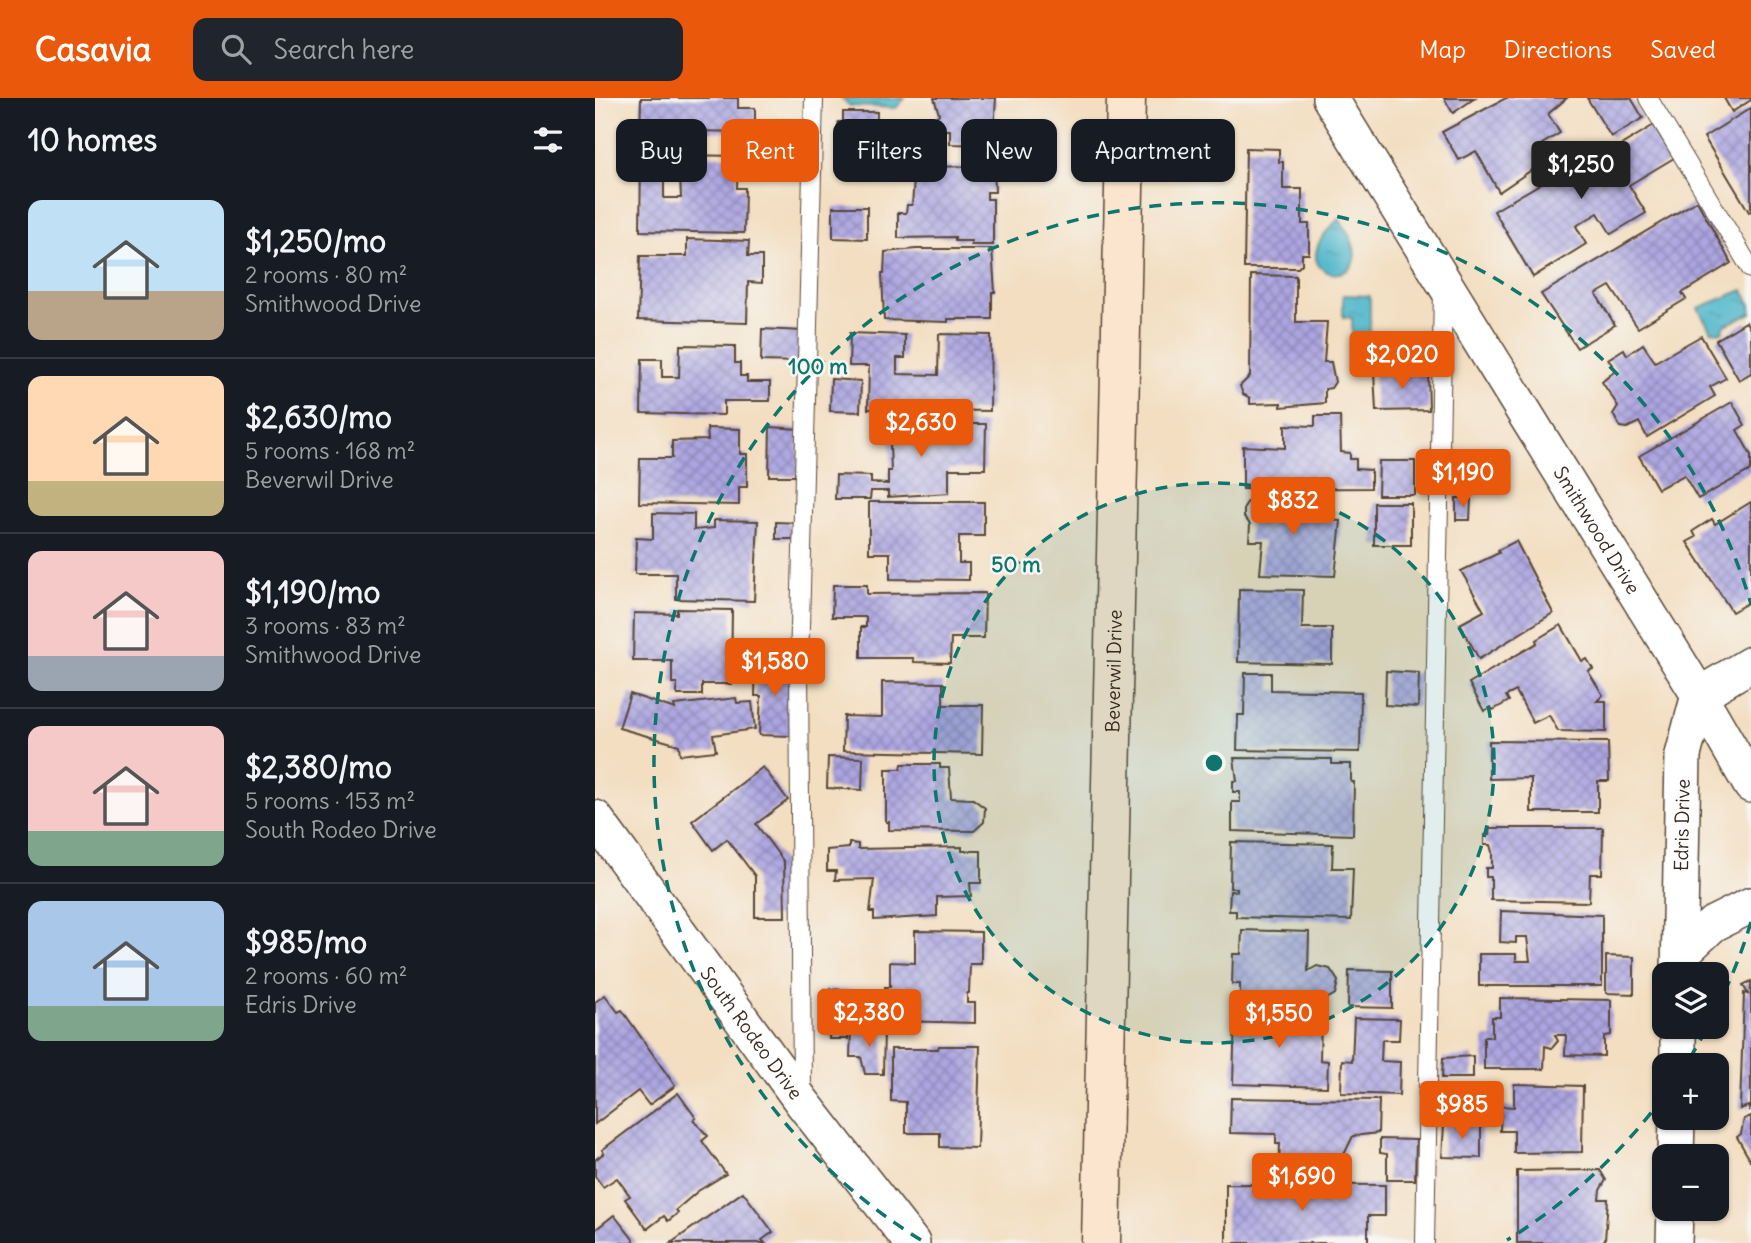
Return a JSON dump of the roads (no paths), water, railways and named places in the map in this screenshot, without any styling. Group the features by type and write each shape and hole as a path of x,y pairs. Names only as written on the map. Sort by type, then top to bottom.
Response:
{"street":[{"name":"Beverwil Drive","path":"1101,1243 1126,98"},
{"name":"Smithwood Drive","path":"1330,98 1443,285 1699,695 1751,785"},
{"path":"1699,695 1751,664"},
{"name":"Edris Drive","path":"1680,962 1683,755 1699,695"},
{"name":"South Rodeo Drive","path":"595,818 802,1102 912,1243"},
{"name":"Edris Drive","path":"1682,962 1713,924 1751,905"},
{"path":"1674,1243 1675,1221"}],"lane":[{"path":"802,1102 799,664 814,98"},
{"path":"1648,98 1751,269"},
{"path":"1425,1243 1443,285"}],"water":[{"path":"841,98 905,98 896,108 850,106"},
{"path":"1339,219 1353,244 1353,262 1345,271 1333,273 1322,269 1316,258 1320,241"},
{"path":"1743,290 1751,305 1751,313 1725,325 1722,332 1711,331 1698,308"},
{"path":"1343,295 1370,296 1370,355 1352,354 1352,318 1343,317"}]}
